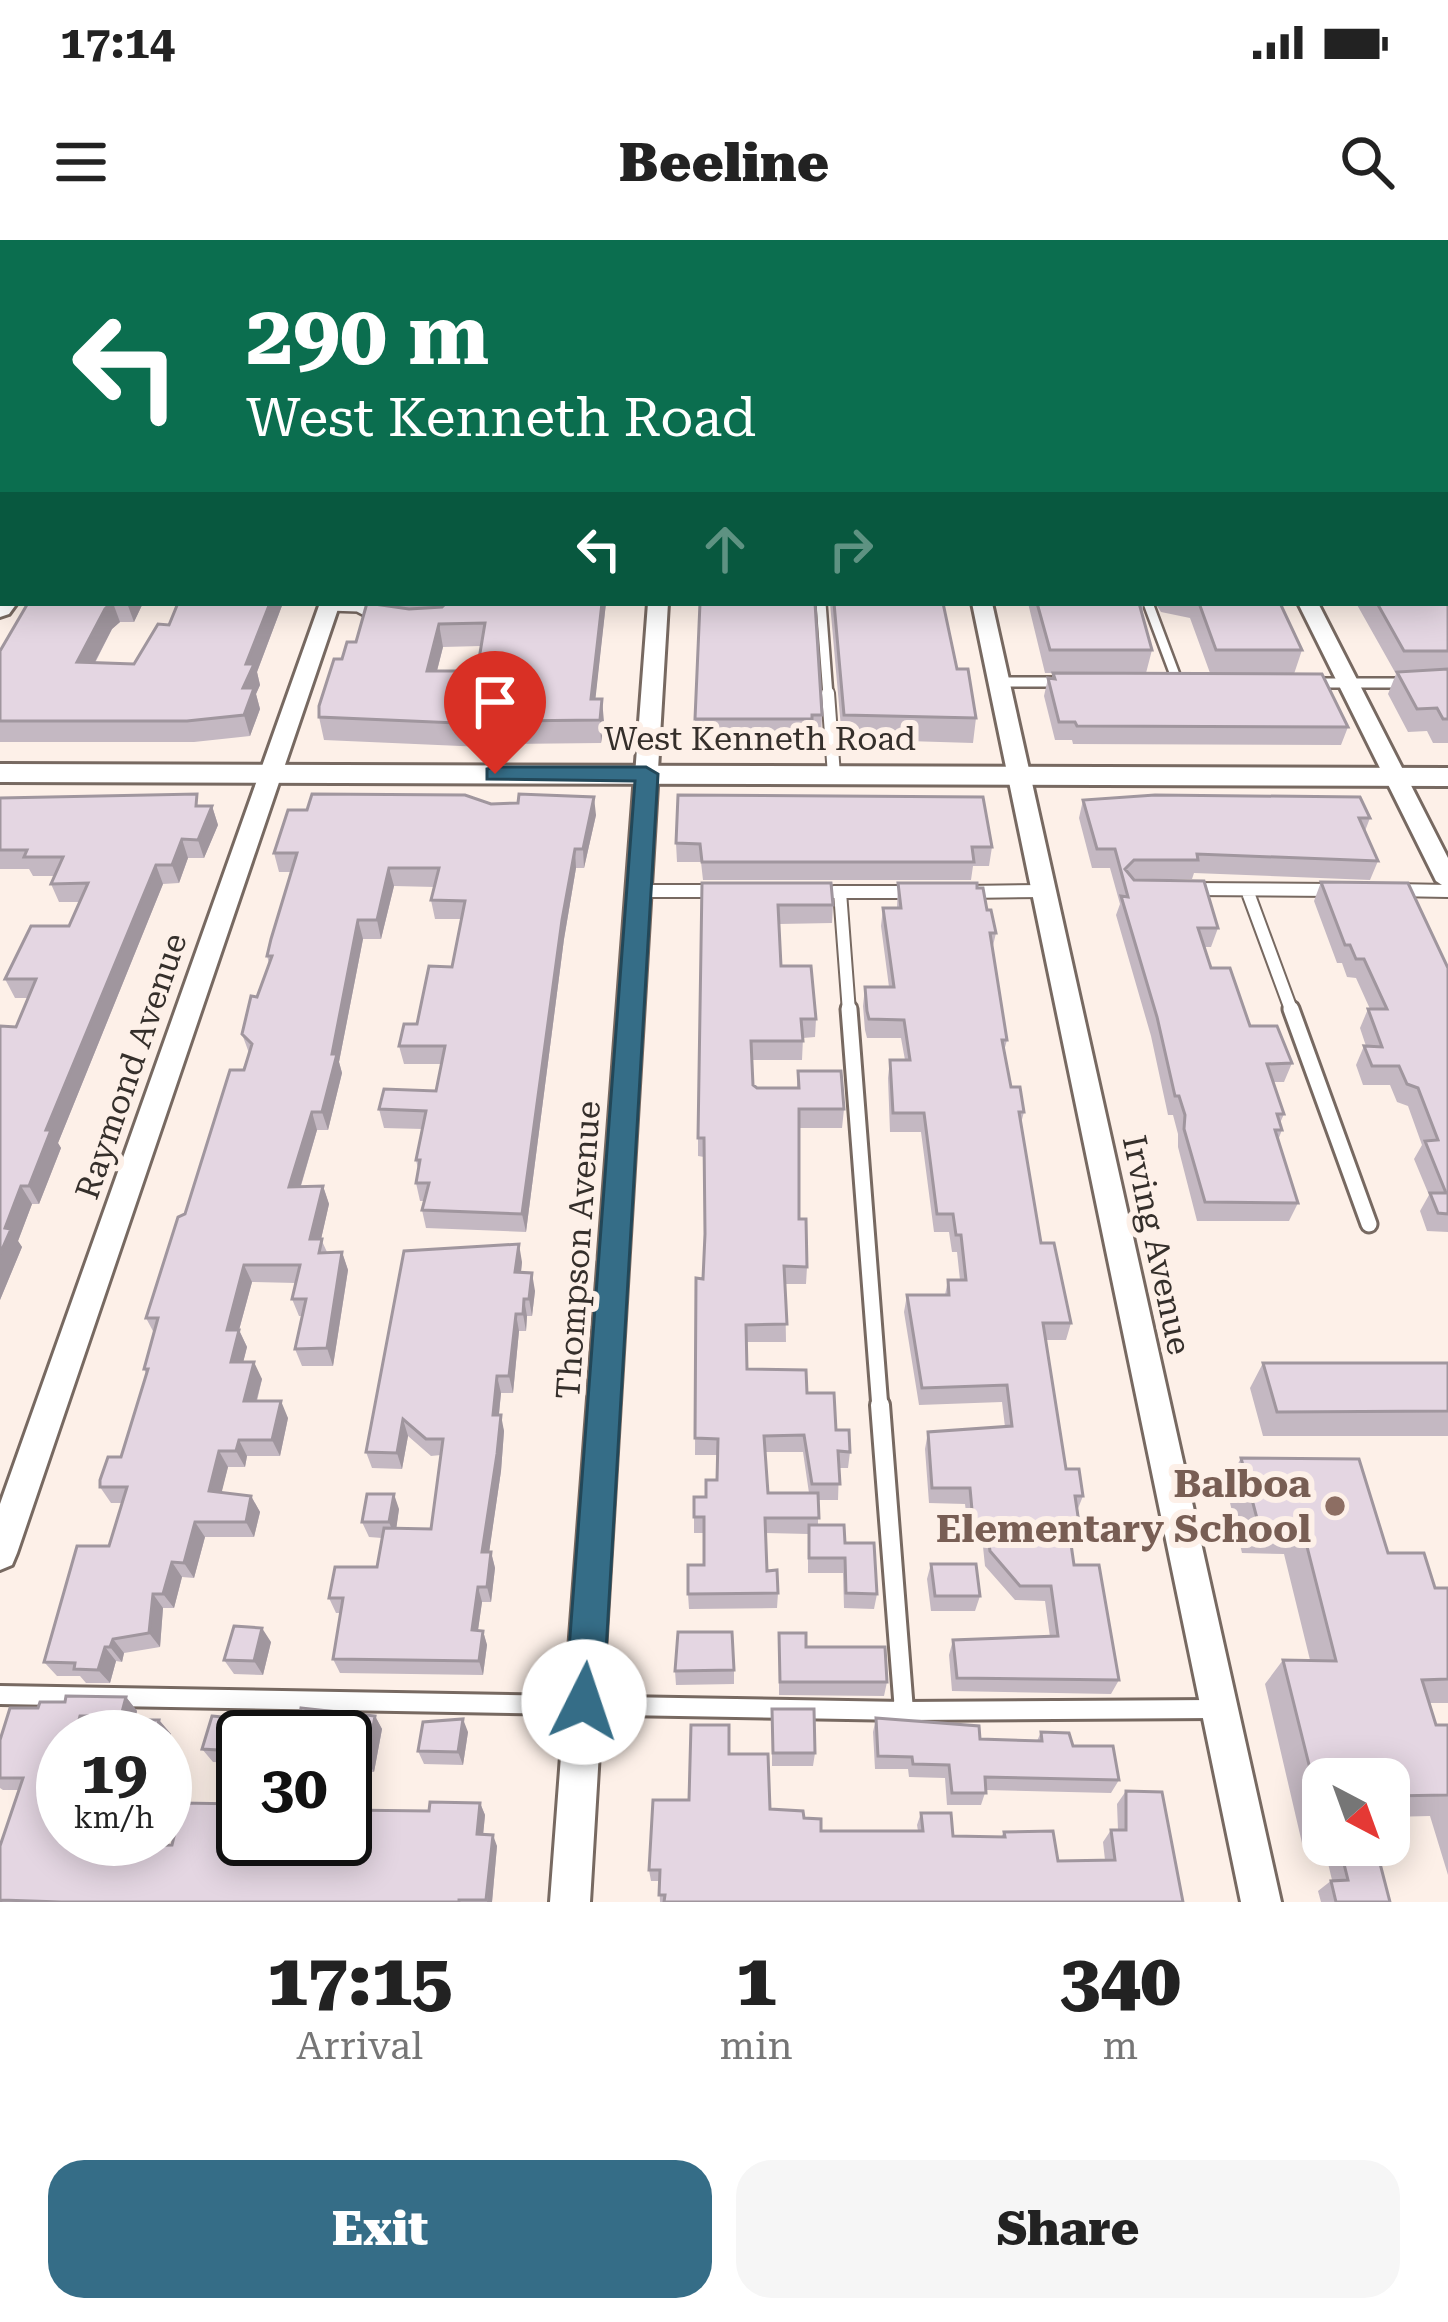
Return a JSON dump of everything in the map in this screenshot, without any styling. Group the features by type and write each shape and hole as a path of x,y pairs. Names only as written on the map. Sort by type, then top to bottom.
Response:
{"street":[{"name":"Raymond Avenue","path":"0,1553 329,606"},
{"name":"Thompson Avenue","path":"570,1902 658,606"},
{"name":"Irving Avenue","path":"983,606 1261,1902"},
{"path":"1310,606 1448,881"},
{"name":"West Kenneth Road","path":"0,773 1448,777"}],"lane":[{"path":"344,606 394,622"},
{"path":"821,606 834,775"},
{"path":"1149,606 1178,683"},
{"path":"999,682 1089,682"},
{"path":"1156,683 1199,683"},
{"path":"1285,683 1428,683"},
{"path":"1177,889 1354,890"},
{"path":"1247,890 1369,1224"},
{"path":"1376,890 1448,891"},
{"path":"638,891 730,891"},
{"path":"950,892 1045,891"},
{"path":"818,892 928,892"},
{"path":"841,892 904,1711"},
{"path":"0,1695 904,1711 1219,1709"}],"building":[{"path":"26,606 108,606 77,662 134,664 158,624 169,625 177,606 269,606 246,664 254,664 243,688 254,688 244,715 187,721 0,721 0,651"},
{"path":"366,606 602,606 591,699 602,699 600,720 504,721 503,725 319,717 334,659 342,659 347,642 356,642","holes":["485,623 477,671 427,671 439,624"]},
{"path":"700,606 815,606 822,715 812,715 812,719 695,719"},
{"path":"834,606 944,606 957,669 968,669 976,718 844,715"},
{"path":"1038,606 1140,606 1152,650 1050,650"},
{"path":"1200,606 1281,606 1302,650 1216,650"},
{"path":"1379,606 1448,606 1448,651 1404,651"},
{"path":"1448,669 1448,719 1437,708 1417,709 1397,672"},
{"path":"1053,673 1322,674 1348,727 1077,726 1059,722 1048,678 1055,679"},
{"path":"197,794 196,806 212,806 198,840 182,839 172,865 156,865 46,1130 51,1130 29,1186 21,1186 0,1254 0,1026 16,1027 36,979 5,979 31,926 69,926 88,883 51,884 63,857 24,857 27,850 0,850 0,798"},
{"path":"312,794 465,795 491,804 518,803 519,794 594,797 583,849 575,849 562,920 522,1214 422,1210 429,1183 416,1183 420,1160 416,1160 426,1111 379,1109 384,1089 436,1091 445,1046 399,1046 404,1024 417,1024 429,966 452,967 465,901 431,900 439,868 389,868 377,920 358,920 332,1054 337,1054 322,1112 312,1112 289,1187 323,1186 310,1239 322,1239 319,1253 342,1252 327,1348 295,1349 306,1299 292,1299 300,1265 244,1265 227,1330 239,1330 231,1362 254,1362 244,1401 281,1401 272,1440 239,1440 236,1451 219,1451 209,1491 251,1496 246,1522 195,1522 184,1563 172,1562 163,1594 153,1594 149,1633 113,1639 105,1647 98,1670 44,1662 77,1546 109,1546 127,1487 100,1487 100,1480 108,1457 121,1457 148,1369 144,1369 158,1318 146,1318 178,1217 185,1214 230,1070 244,1070 252,1044 242,1034 251,996 257,997 272,956 267,956 297,853 274,853 288,810 307,810"},
{"path":"678,795 983,797 992,847 972,847 974,862 702,862 700,844 676,843"},
{"path":"1155,795 1360,797 1370,818 1359,818 1378,861 1197,854 1198,860 1134,860 1125,869 1134,880 1204,881 1218,928 1198,928 1211,968 1230,968 1250,1026 1277,1026 1292,1063 1267,1064 1284,1114 1277,1114 1282,1130 1275,1130 1298,1203 1205,1202 1184,1129 1185,1115 1175,1096 1121,896 1128,897 1115,849 1097,849 1083,800"},
{"path":"1321,882 1408,883 1448,968 1448,1214 1438,1213 1430,1193 1446,1193 1425,1141 1438,1140 1418,1088 1407,1084 1399,1066 1372,1066 1364,1046 1382,1047 1368,1009 1387,1009 1364,959 1356,959 1350,945 1345,945"},
{"path":"702,883 831,883 833,905 778,905 781,966 811,966 816,1019 801,1019 803,1041 751,1041 757,1088 799,1088 798,1071 841,1071 844,1109 799,1109 799,1219 806,1219 807,1267 784,1266 787,1324 746,1325 747,1369 806,1370 807,1393 834,1393 836,1430 849,1430 850,1452 838,1451 840,1484 812,1484 804,1435 764,1436 768,1493 818,1493 819,1518 765,1518 767,1571 777,1570 778,1593 688,1594 688,1565 704,1565 704,1517 694,1517 694,1497 706,1497 706,1480 717,1480 718,1439 695,1438 696,1278 703,1279 705,1234 704,1138 698,1138"},
{"path":"898,883 977,883 991,910 996,933 990,933 1007,1040 1002,1040 1011,1087 1020,1087 1024,1112 1019,1112 1041,1243 1054,1243 1071,1323 1043,1323 1066,1469 1079,1469 1083,1496 1075,1496 1079,1523 1068,1523 1074,1565 1099,1565 1119,1680 957,1678 953,1640 1058,1636 1051,1586 1020,1586 990,1551 986,1521 973,1521 970,1488 932,1488 928,1432 1012,1426 1007,1385 922,1388 907,1295 949,1295 948,1280 966,1280 961,1235 956,1235 953,1214 937,1214 924,1113 893,1113 890,1060 910,1060 904,1020 869,1019 867,1011 865,987 894,987 883,908 901,908"},
{"path":"519,1244 515,1272 532,1273 529,1299 524,1299 523,1314 516,1314 509,1376 497,1376 493,1415 501,1415 482,1552 491,1552 487,1587 478,1587 472,1630 483,1631 479,1661 333,1659 343,1598 329,1598 335,1567 377,1567 384,1528 431,1529 443,1439 426,1439 403,1419 397,1453 366,1452 404,1251"},
{"path":"1263,1363 1448,1363 1448,1411 1277,1412"},
{"path":"1241,1458 1359,1459 1388,1553 1424,1553 1435,1588 1448,1588 1448,1679 1422,1680 1436,1725 1448,1725 1448,1795 1410,1796 1410,1758 1307,1758 1283,1660 1336,1661 1302,1527 1259,1526"},
{"path":"367,1494 394,1494 389,1522 362,1522"},
{"path":"809,1525 844,1525 845,1543 874,1543 877,1594 846,1593 845,1558 809,1558"},
{"path":"931,1564 976,1564 980,1596 935,1596"},
{"path":"234,1626 262,1628 254,1661 224,1660"},
{"path":"678,1632 732,1632 734,1670 675,1671"},
{"path":"779,1633 806,1633 806,1647 885,1647 887,1682 780,1682"},
{"path":"66,1696 126,1697 123,1710 36,1710 36,1866 192,1866 192,1803 216,1804 216,1866 372,1866 372,1810 429,1811 430,1802 480,1803 477,1834 493,1835 486,1900 0,1902 0,1846 23,1778 0,1778 0,1740 10,1708 65,1702"},
{"path":"772,1709 814,1709 815,1753 773,1753"},
{"path":"212,1716 216,1716 216,1750 202,1749"},
{"path":"876,1718 979,1726 980,1739 1042,1741 1041,1732 1069,1733 1073,1746 1113,1746 1119,1780 985,1777 986,1793 952,1793 949,1765 878,1756"},
{"path":"463,1719 458,1752 418,1751 423,1722"},
{"path":"691,1725 729,1725 729,1754 768,1754 770,1809 803,1811 804,1818 821,1819 821,1831 923,1831 921,1813 951,1813 953,1836 1053,1831 1058,1861 1115,1860 1111,1830 1126,1830 1126,1791 1162,1792 1183,1902 664,1902 665,1895 659,1895 660,1870 649,1870 653,1800 689,1800"},
{"path":"1344,1866 1381,1866 1390,1902 1336,1902 1331,1881 1348,1880"}],"place":[{"name":"Balboa Elementary School","path":"1335,1506"}],"route":[{"path":"495,774 646,774 584,1702"}]}
